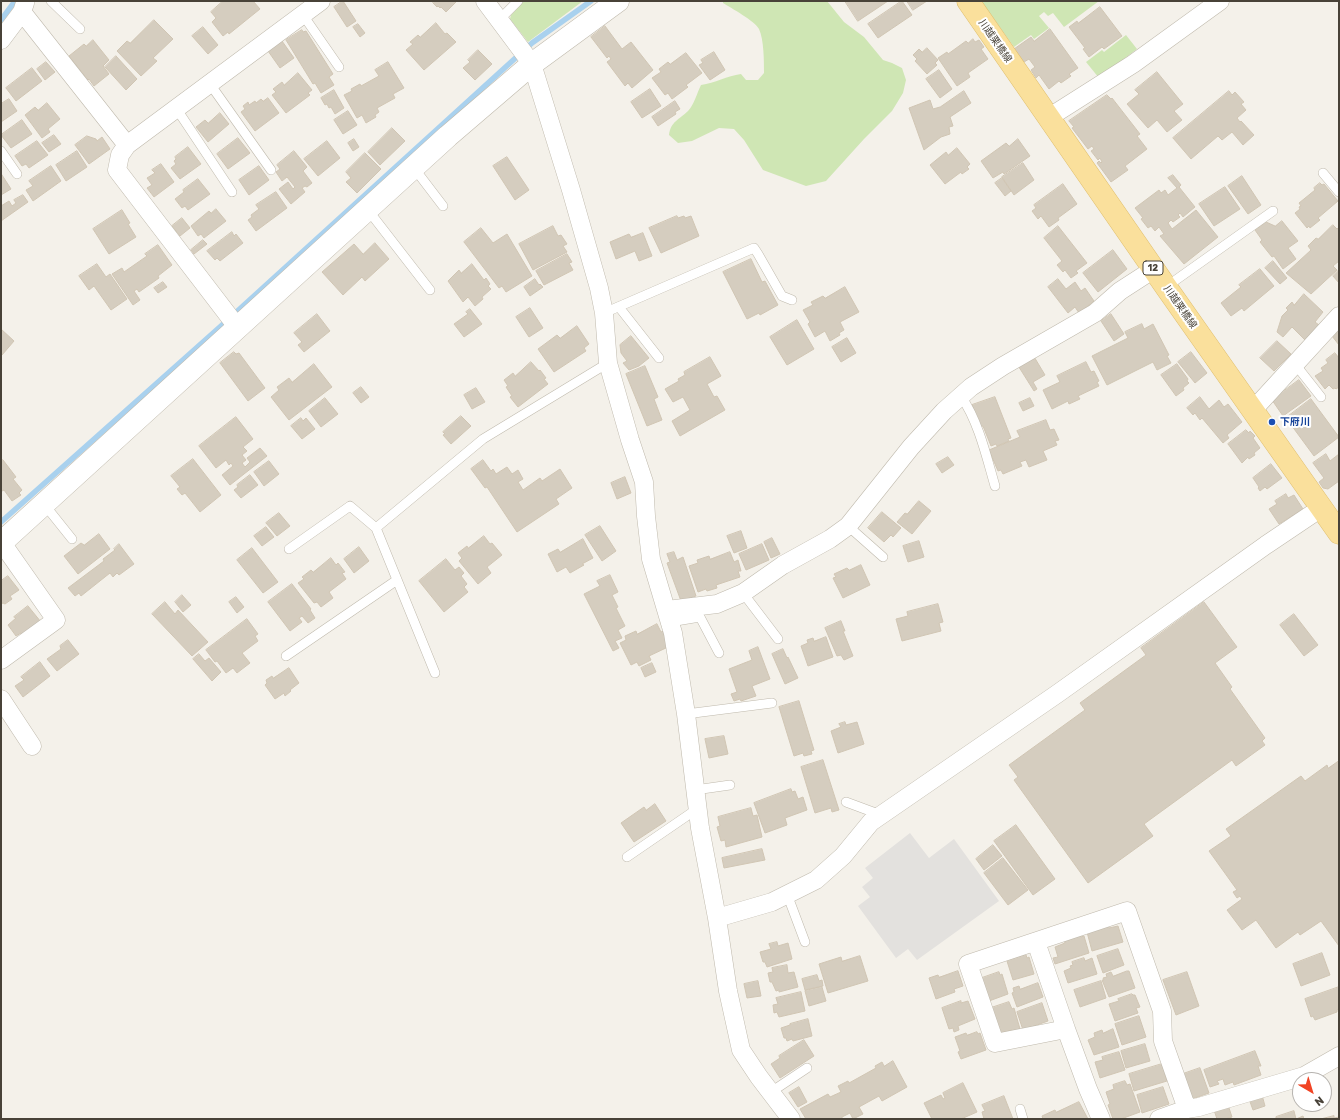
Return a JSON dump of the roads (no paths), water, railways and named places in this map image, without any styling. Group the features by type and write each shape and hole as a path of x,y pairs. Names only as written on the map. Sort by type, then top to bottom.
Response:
{"main road":[{"name":"川越栗橋線","path":"968,1 1048,118 1339,533"}],"street":[{"path":"238,328 117,170 120,155 127,145 321,1"},
{"path":"485,1 532,64 571,190 599,288 611,310 608,363 630,440 644,482 646,516 652,559 668,616 686,714 700,828 717,918 728,991 741,1050 791,1119"},
{"path":"1,660 56,620 1,543 414,168 532,64 618,1"},
{"path":"1048,118 1133,64 1220,1"},
{"path":"1,40 24,7 127,145"},
{"path":"668,616 717,604 743,593 783,565 830,539 848,526 911,447 944,411 971,387 1003,366 1095,313 1120,291 1154,269"},
{"path":"1253,410 1339,316"},
{"path":"717,918 772,902 816,880 843,856 871,822 1057,694 1266,545 1321,508"},
{"path":"1,699 32,746"},
{"path":"1066,1029 995,1043 968,964 1127,911 1162,1011 1163,1041 1196,1109"},
{"path":"1036,942 1088,1089 1101,1119"},
{"path":"1159,1119 1304,1076 1339,1056"}],"lane":[{"path":"51,1 80,29"},
{"path":"499,20 518,1"},
{"path":"303,15 339,67"},
{"path":"210,84 271,170"},
{"path":"176,108 232,192"},
{"path":"1,151 17,174"},
{"path":"414,168 443,206"},
{"path":"1323,173 1339,192"},
{"path":"368,210 430,290"},
{"path":"1166,287 1273,210"},
{"path":"659,358 611,310 754,248 782,296 792,300"},
{"path":"376,528 483,439 608,363"},
{"path":"1295,364 1321,397"},
{"path":"961,396 980,432 995,486"},
{"path":"44,504 72,540"},
{"path":"289,549 350,506 376,528 435,673"},
{"path":"848,526 883,557"},
{"path":"286,656 397,580"},
{"path":"743,593 778,639"},
{"path":"668,616 700,617 720,653"},
{"path":"686,714 772,703"},
{"path":"695,790 730,786"},
{"path":"846,802 881,816"},
{"path":"627,857 697,809"},
{"path":"787,894 805,942"},
{"path":"771,1092 807,1068"},
{"path":"1020,1109 1023,1119"}],"waterway":[{"path":"1,20 15,1"},
{"path":"1,522 221,326 532,43 591,1"}],"place":[{"name":"下府川","path":"1272,422"}]}
